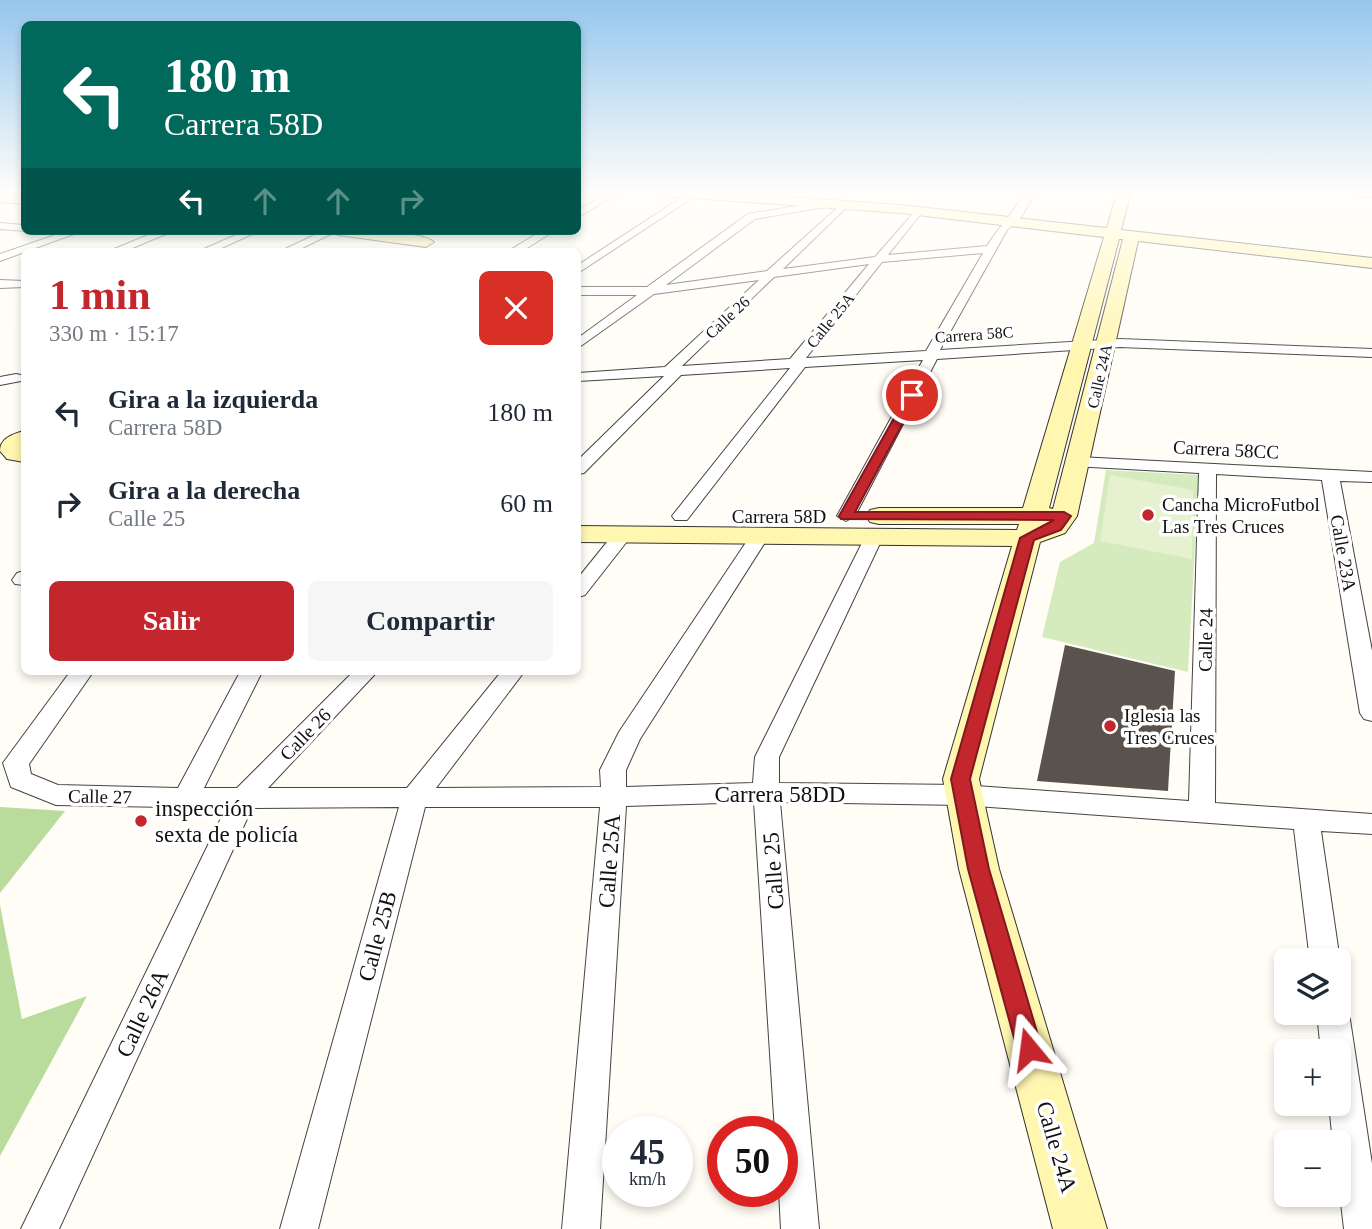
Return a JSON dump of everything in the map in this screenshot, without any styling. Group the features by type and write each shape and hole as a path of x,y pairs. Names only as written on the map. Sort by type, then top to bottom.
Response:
{"main road":[{"name":"Calle 24A","path":"1080,1229 979,869 962,795 961,779 1082,345 1119,249"},
{"name":"Calle 24A","path":"1064,516 1107,343 1123,249"},
{"path":"1267,249 1372,263"},
{"name":"Carrera 58D","path":"581,516 846,516 1030,527"},
{"name":"Carrera 58D","path":"581,534 874,537 1030,527 1064,516"}],"street":[{"path":"581,268 609,249"},
{"path":"581,342 707,249"},
{"name":"Calle 26","path":"581,466 796,249"},
{"name":"Calle 25A","path":"681,516 887,249"},
{"path":"581,291 650,291 879,260 989,249"},
{"path":"846,516 932,354 993,249"},
{"path":"1,257 21,250"},
{"path":"0,284 21,284"},
{"name":"Carrera 58C","path":"581,377 1107,343 1372,353"},
{"path":"0,381 16,378"},
{"name":"Carrera 58CC","path":"1079,462 1372,477"},
{"name":"Calle 24","path":"1202,812 1208,469"},
{"name":"Calle 23A","path":"1330,475 1372,713"},
{"path":"581,587 623,535"},
{"name":"Calle 25A","path":"581,1229 614,797 613,770 628,738 760,536"},
{"name":"Calle 25","path":"800,1229 766,792 767,757 874,537"},
{"name":"Calle 27","path":"80,675 16,763 20,780 56,794 186,798"},
{"path":"186,798 249,675"},
{"name":"Calle 26","path":"244,797 363,675"},
{"name":"Calle 25B","path":"299,1229 415,796 511,675"},
{"name":"Carrera 58DD","path":"186,798 614,797 766,792 962,795 1372,824"},
{"name":"Calle 26A","path":"40,1229 244,797"},
{"path":"1306,820 1323,948"},
{"path":"1347,1116 1363,1229"}],"green space":[{"path":"1106,470 1199,475 1188,672 1042,637 1060,562 1094,543"},
{"name":"Cancha MicroFutbol Las Tres Cruces","path":"1110,475 1193,490 1192,559 1100,541"},
{"path":"0,807 65,811 0,893"},
{"path":"0,905 22,1019 87,996 0,1156"}],"building":[{"name":"Iglesia las Tres Cruces","path":"1065,645 1175,671 1168,791 1037,781"}],"place":[{"name":"Cancha MicroFutbol Las Tres Cruces","path":"1148,515"},
{"name":"Iglesia las Tres Cruces","path":"1110,726"},
{"name":"inspección sexta de policía","path":"141,821"}],"route":[{"path":"912,395 846,516 1064,516 1056,527 1027,538 961,779 962,795 979,869 1029,1049"}]}
